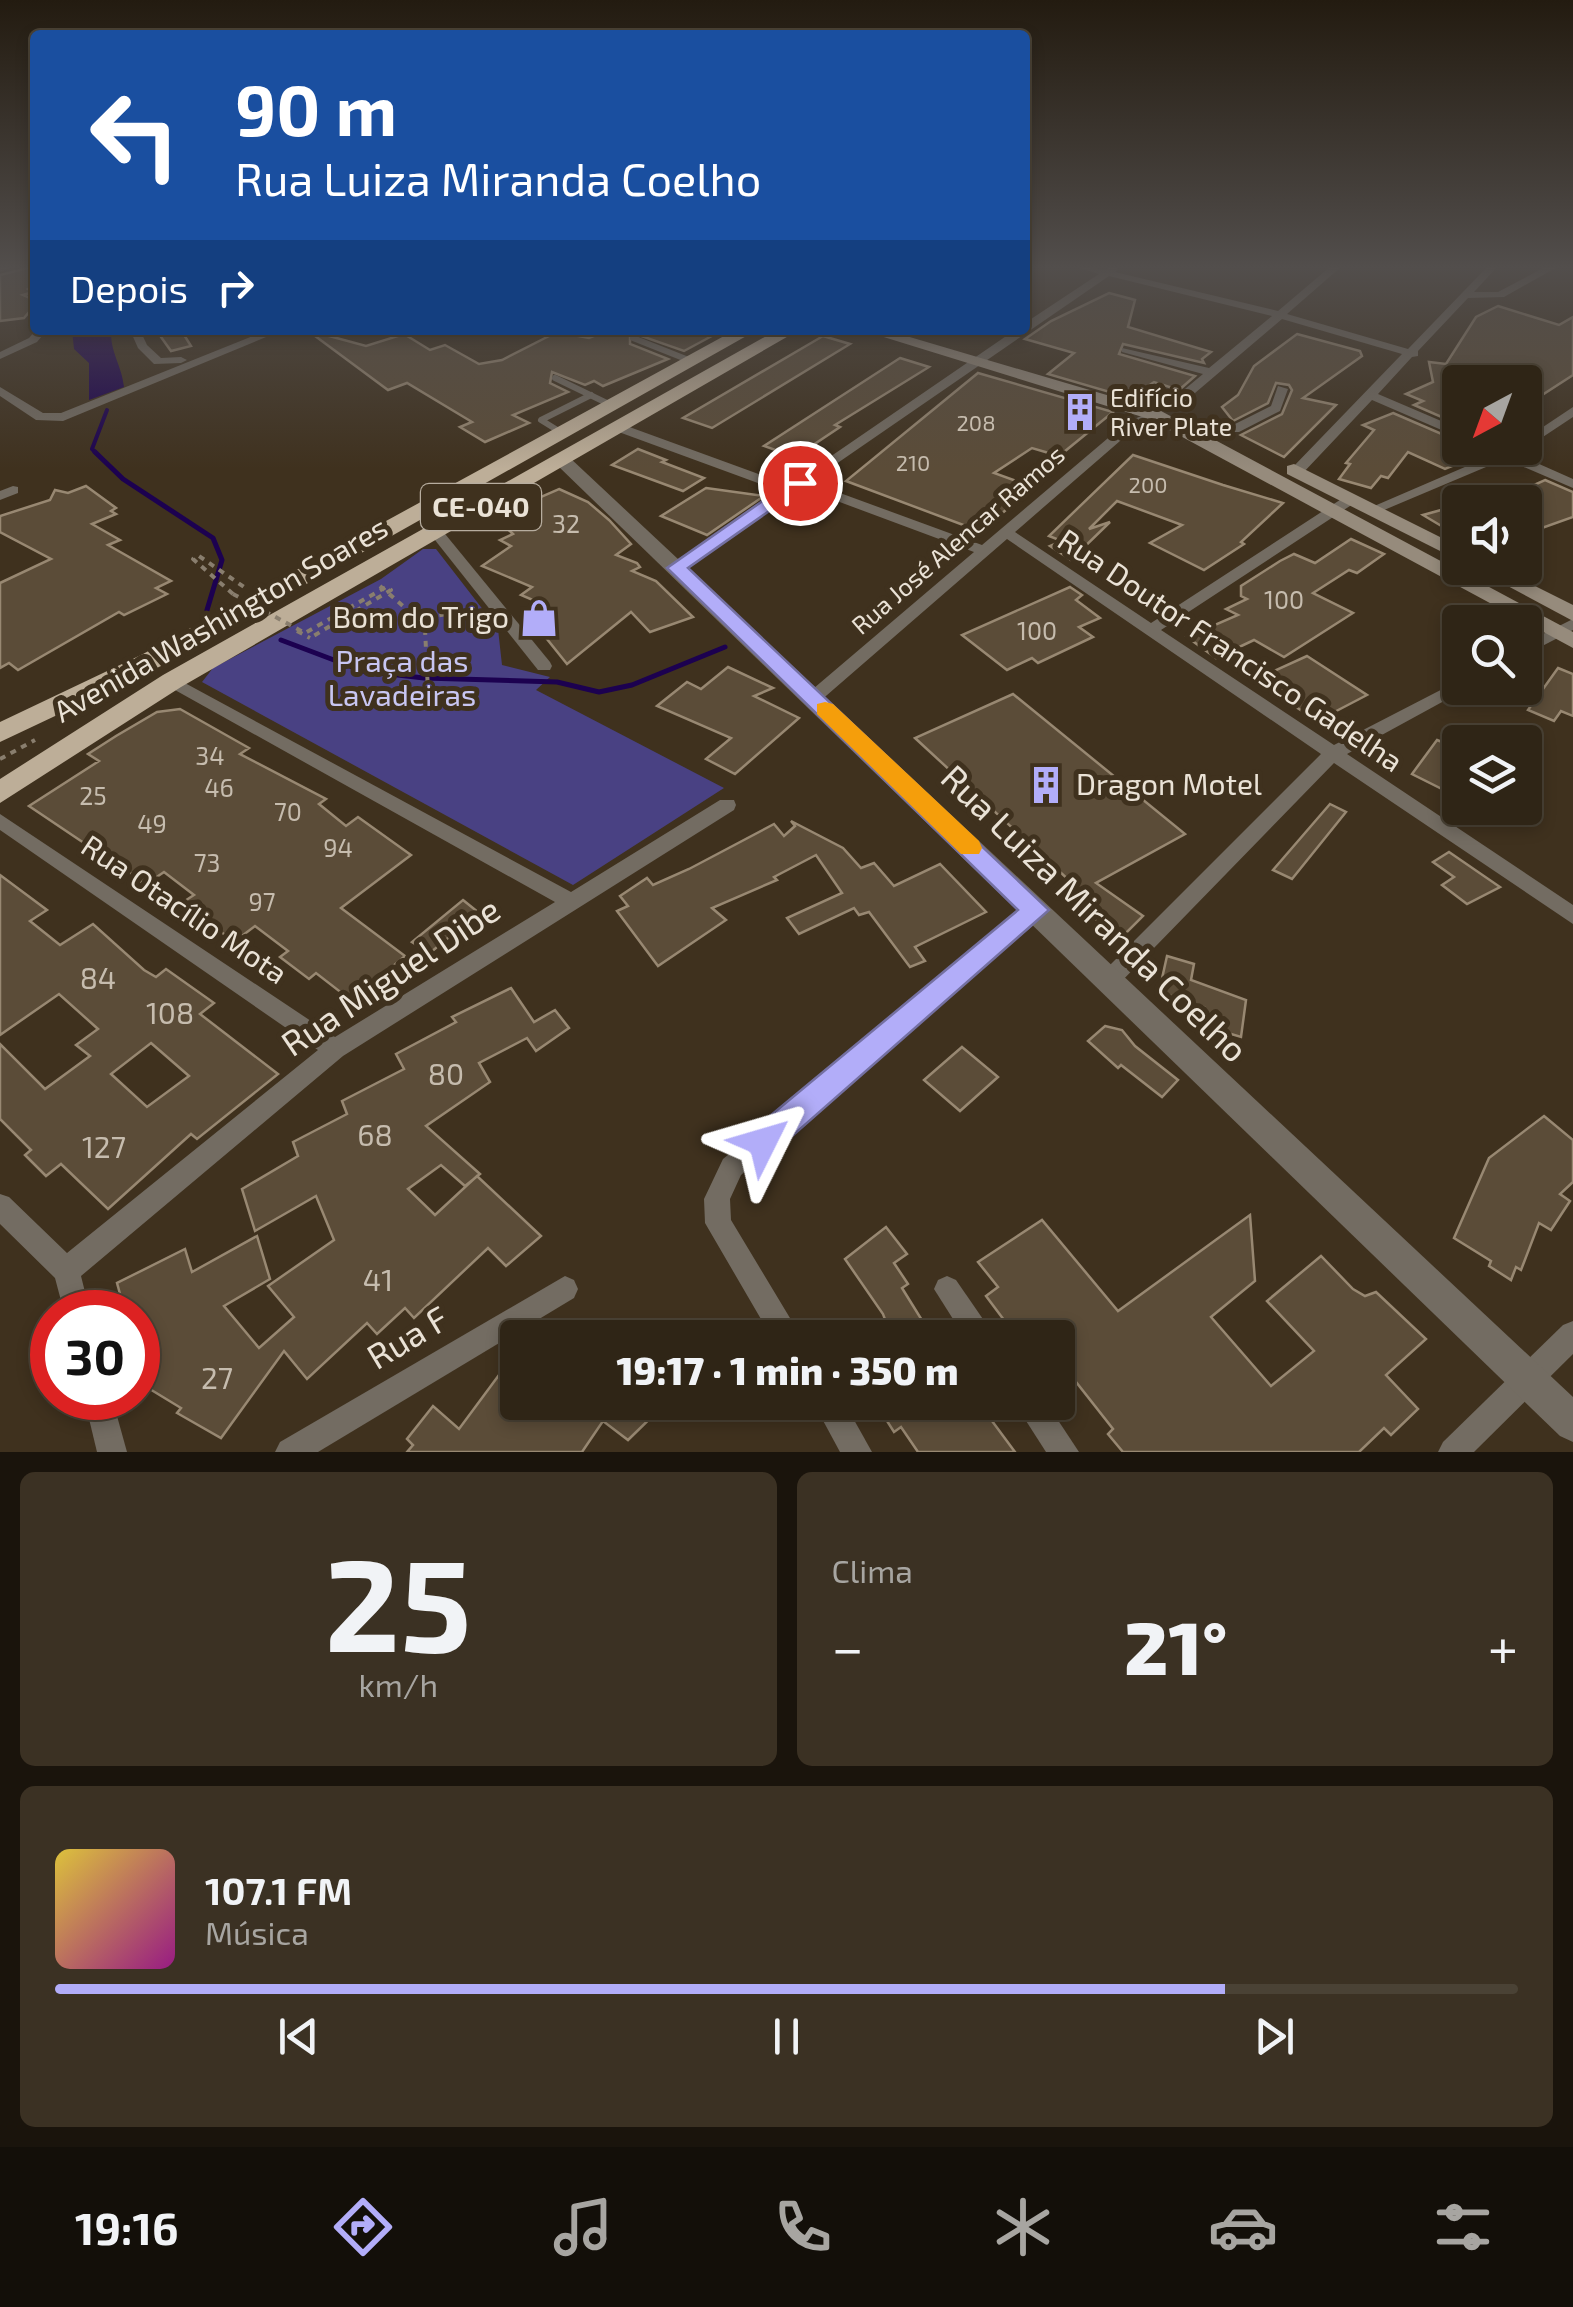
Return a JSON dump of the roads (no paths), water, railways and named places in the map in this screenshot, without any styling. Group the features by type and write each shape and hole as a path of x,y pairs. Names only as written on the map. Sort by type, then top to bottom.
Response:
{"highway":[{"name":"Avenida Washington Soares","path":"618,417 691,361 739,335"},
{"name":"Avenida Washington Soares","path":"10,736 262,599 780,335"},
{"name":"Avenida Washington Soares","path":"0,793 172,681 436,532 564,447"}],"main road":[{"path":"886,335 1230,431 1297,471 1342,504 1372,510 1442,546"},
{"path":"1163,411 1342,504 1568,633"},
{"path":"1517,585 1573,614"}],"street":[{"name":"Rua José Alencar Ramos","path":"813,698 1131,425 1163,411 1260,334"},
{"path":"1343,334 1414,354"},
{"path":"1297,471 1432,334"},
{"path":"0,353 35,335"},
{"path":"138,335 142,346 167,364 245,335"},
{"path":"0,391 40,416 63,417 266,335"},
{"path":"676,568 1015,335"},
{"path":"1126,350 1213,374"},
{"path":"1230,431 1276,408 1282,389"},
{"path":"1373,396 1442,426"},
{"path":"1542,432 1573,411"},
{"path":"618,417 795,486 984,551"},
{"name":"Rua Luiza Miranda Coelho","path":"564,447 676,568 1573,1423"},
{"path":"1542,464 1573,484"},
{"path":"1372,510 1478,465"},
{"path":"1150,630 1342,504"},
{"path":"436,532 544,666"},
{"name":"Rua Doutor Francisco Gadelha","path":"1006,532 1573,916"},
{"path":"1542,643 1568,633"},
{"path":"172,681 570,902"},
{"path":"1109,980 1332,754 1442,695"},
{"name":"Rua Miguel Dibe","path":"66,1271 335,1049 728,806"},
{"name":"Rua Otacílio Mota","path":"0,822 335,1049"},
{"path":"777,1320 718,1223 717,1198 732,1167 1036,910"},
{"path":"0,1206 66,1271 71,1290"},
{"name":"Rua F","path":"290,1452 564,1289"},
{"path":"947,1289 969,1320"},
{"path":"1453,1452 1573,1336"},
{"path":"104,1420 112,1452"},
{"path":"838,1420 857,1452"},
{"path":"1041,1420 1064,1452"}],"lane":[{"path":"633,338 691,361"},
{"path":"556,378 591,395 618,417"},
{"path":"564,447 540,420 591,395"}],"waterway":[{"path":"95,452 92,449 107,410"},
{"path":"95,452 123,479 213,538 222,560 207,610"},
{"path":"95,452 98,455"},
{"path":"281,640 363,671 424,678 557,682 599,692 632,685 725,647"}],"place":[{"name":"Edifício River Plate","path":"1080,412"},
{"name":"Bom do Trigo","path":"539,618"},
{"name":"Dragon Motel","path":"1046,785"}],"park label":[{"name":"Praça das Lavadeiras","path":"402,679"}]}
